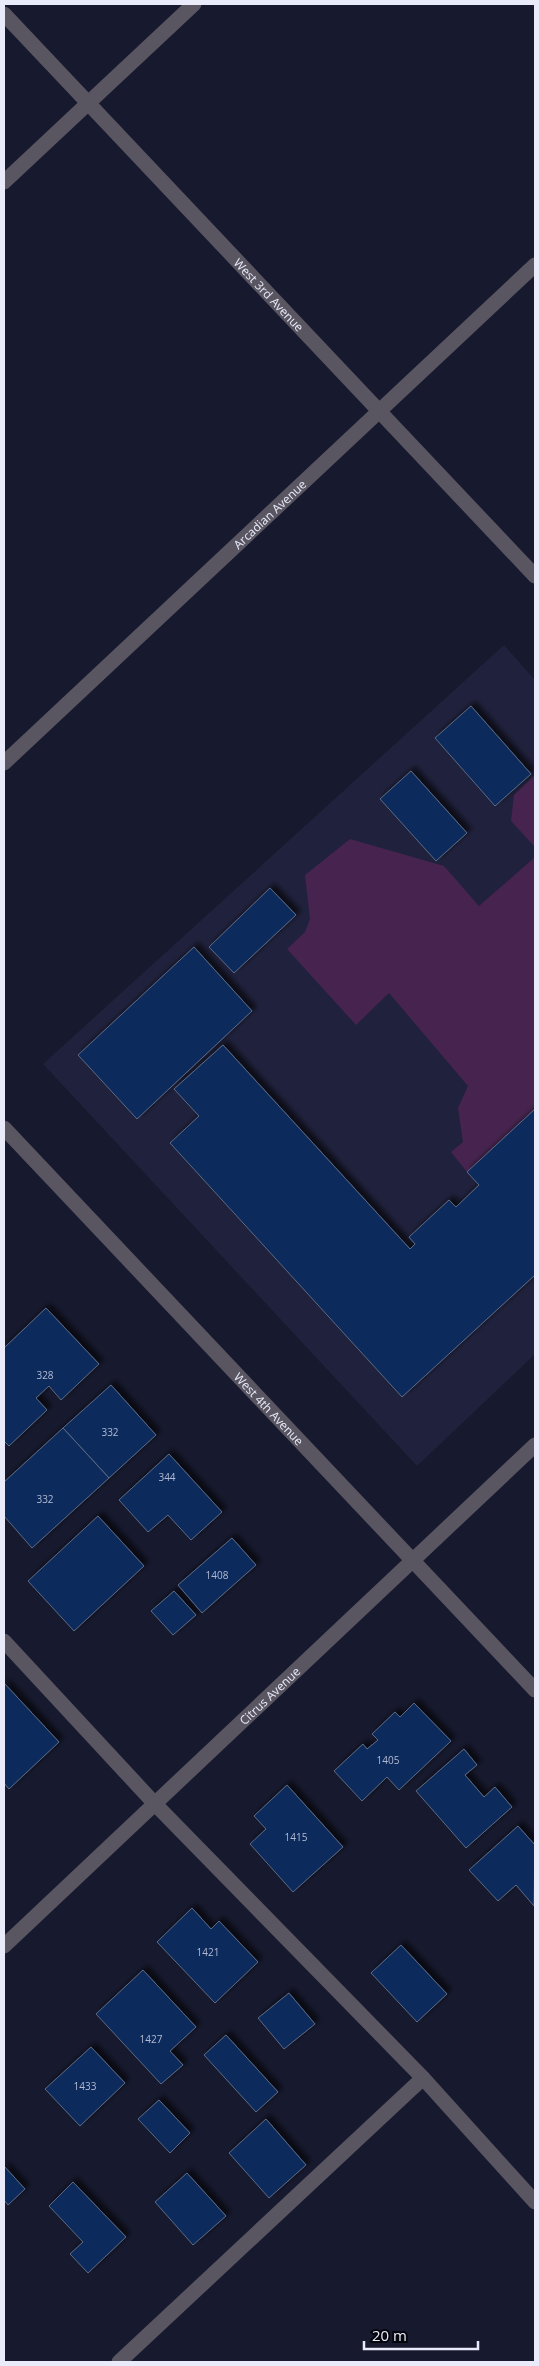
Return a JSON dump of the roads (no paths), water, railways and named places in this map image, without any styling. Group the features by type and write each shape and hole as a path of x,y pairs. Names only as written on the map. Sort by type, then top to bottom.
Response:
{"street":[{"path":"4,182 194,4"},
{"name":"West 3rd Avenue","path":"4,14 535,576"},
{"name":"Arcadian Avenue","path":"4,763 535,265"},
{"name":"West 4th Avenue","path":"4,1128 535,1690"},
{"name":"Citrus Avenue","path":"4,1946 535,1445"},
{"path":"4,1640 155,1804 423,2078 535,2202"},
{"path":"119,2362 423,2078"}]}
